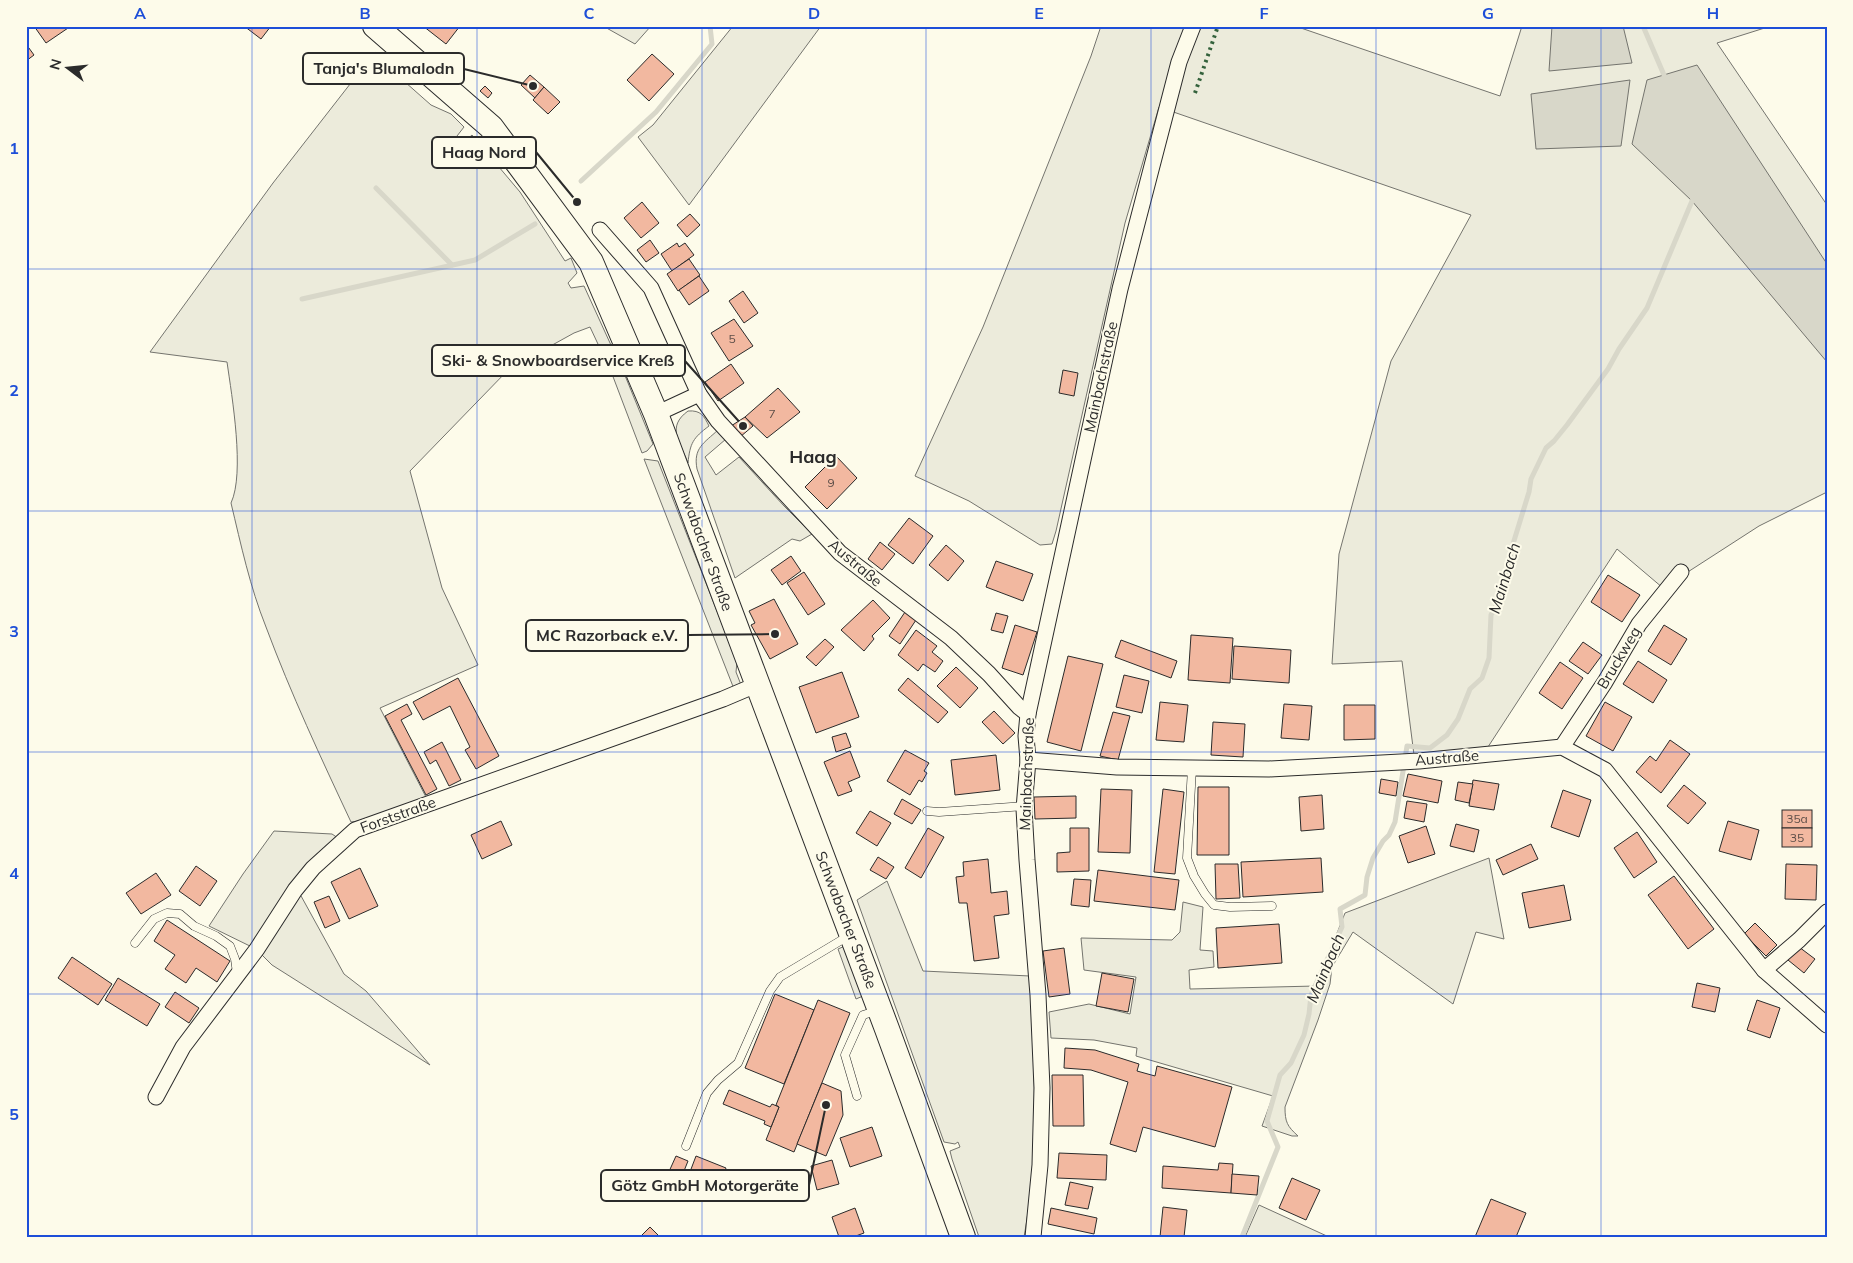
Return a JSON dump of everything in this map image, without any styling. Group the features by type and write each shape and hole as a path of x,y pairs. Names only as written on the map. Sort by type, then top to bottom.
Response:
{"main road":[{"name":"Schwabacher Straße","path":"375,26 491,127 591,262 656,414 756,685 880,1010 963,1237"}],"street":[{"name":"Mainbachstraße","path":"1033,1237 1040,1165 1042,1088 1038,995 1026,860 1024,806 1028,760 1026,736 1028,714 1120,289 1179,62 1193,26"},
{"name":"Austraße","path":"600,230 651,288 699,394 718,421 840,553 951,638 1028,714"},
{"path":"656,414 699,394"},
{"name":"Bruckweg","path":"1562,747 1605,682 1639,624 1681,572"},
{"name":"Forststraße","path":"156,1097 183,1047 257,949 295,890 313,868 355,830 723,699 756,685"},
{"path":"1562,747 1605,770 1764,970 1827,1024"},
{"name":"Austraße","path":"1028,760 1117,767 1269,769 1419,761 1562,747"},
{"path":"1764,970 1799,940 1827,912"}],"lane":[{"path":"1192,768 1187,858 1194,876 1214,905 1230,907 1272,906"},
{"path":"927,811 938,812 1024,806"},
{"path":"135,943 154,919 167,913 180,914 194,926 216,936 230,946 235,959 237,976"},
{"path":"686,1146 707,1093 718,1080 738,1063 770,991 780,977 851,934"},
{"path":"857,1096 845,1054 862,1015 880,1010"}],"shaded area":[{"path":"603,26 651,26 635,44"},
{"path":"733,26 821,26 689,205 638,137 653,125"},
{"path":"1101,26 1295,26 1500,96 1522,26 1771,26 1717,43 1827,205 1827,492 1759,526 1663,588 1617,549 1486,750 1414,755 1402,661 1332,664 1339,554 1391,361 1471,215 1159,107 1125,223 1052,544 1040,545 969,501 915,476 983,327 1091,56"},
{"path":"1552,26 1623,26 1632,63 1549,71"},
{"path":"375,52 401,77 400,79 404,83 431,105 451,114 464,127 457,136 463,143 472,135 520,192 565,261 571,258 577,273 568,283 571,288 584,286 626,378 653,444 647,451 642,453 612,374 590,327 574,333 509,369 410,471 442,588 478,665 380,708 427,799 374,819 351,822 286,677 260,612 246,566 231,503 235,490 237,454 227,362 150,352 273,183"},
{"path":"1697,65 1827,264 1827,362 1692,201 1632,144 1647,80"},
{"path":"1630,80 1621,146 1536,149 1531,94"},
{"path":"688,411 701,414 709,426 693,442 688,463 676,429 681,417"},
{"path":"718,430 726,439 705,457 716,475 739,457 812,534 800,541 792,539 735,578 696,462 701,446"},
{"path":"644,459 658,461 737,662 736,672 743,690 734,689"},
{"path":"274,831 332,834 338,838 295,885 344,974 366,991 430,1065 272,965 256,949 209,926"},
{"path":"1489,858 1504,939 1476,932 1453,1004 1353,932 1332,967 1330,984 1318,1020 1285,1107 1287,1123 1298,1136 1292,1136 1262,1126 1273,1096 1136,1056 1137,1048 1094,1040 1051,1038 1049,1012 1089,1004 1130,1014 1136,977 1084,970 1081,938 1172,940 1180,932 1183,902 1203,907 1200,950 1213,951 1214,967 1189,970 1190,989 1316,986 1345,913"},
{"path":"887,881 923,971 1030,976 1034,1074 1034,1140 1029,1205 1024,1237 979,1237 950,1151 960,1147 958,1142 955,1144 944,1142 857,900"},
{"path":"845,946 863,996 856,999 838,949"},
{"path":"1259,1205 1329,1237 1245,1237"}],"building":[{"path":"34,26 71,26 46,43"},
{"path":"244,26 271,26 261,39"},
{"path":"423,26 460,26 446,44"},
{"path":"26,44 34,55 26,61"},
{"path":"652,54 674,74 649,101 627,80"},
{"path":"530,75 544,87 535,98 521,85"},
{"path":"485,86 492,93 488,98 480,91"},
{"path":"544,87 560,102 548,114 533,100"},
{"path":"642,202 659,223 641,238 624,218"},
{"path":"690,214 700,225 687,237 677,225"},
{"path":"650,240 659,253 646,262 637,250"},
{"path":"677,243 679,247 685,243 694,255 672,271 661,254"},
{"path":"689,259 700,275 678,291 667,274"},
{"path":"699,276 709,291 689,305 679,290"},
{"path":"743,291 758,313 744,323 729,301"},
{"path":"734,319 753,346 729,361 711,333"},
{"path":"731,364 744,383 718,401 705,382"},
{"path":"1063,370 1078,373 1074,396 1059,393"},
{"path":"778,388 800,412 767,438 745,417"},
{"path":"745,417 753,426 740,437 731,426"},
{"path":"836,456 857,478 827,509 805,487"},
{"path":"909,518 933,536 913,564 888,545"},
{"path":"880,542 895,554 882,570 868,559"},
{"path":"946,545 964,561 948,581 929,565"},
{"path":"791,556 801,571 782,585 771,570"},
{"path":"996,561 1033,574 1023,601 986,587"},
{"path":"804,572 825,604 808,615 787,583"},
{"path":"1608,575 1640,595 1622,622 1591,602"},
{"path":"774,599 798,644 770,659 751,625 755,623 749,611"},
{"path":"873,600 890,618 872,636 874,639 864,651 841,630"},
{"path":"905,612 916,620 900,644 889,636"},
{"path":"996,613 1008,616 1003,633 991,630"},
{"path":"1015,625 1037,632 1023,675 1002,668"},
{"path":"1664,625 1687,639 1671,665 1648,651"},
{"path":"916,630 937,646 932,652 943,661 935,672 923,664 918,671 898,655"},
{"path":"1191,635 1233,638 1230,683 1188,680"},
{"path":"825,639 834,647 816,666 806,657"},
{"path":"1121,640 1177,661 1171,678 1115,657"},
{"path":"1583,642 1602,655 1588,674 1569,661"},
{"path":"1234,646 1291,650 1289,683 1232,679"},
{"path":"1068,656 1103,664 1081,751 1047,742"},
{"path":"1638,661 1667,680 1653,703 1623,684"},
{"path":"1560,662 1583,678 1562,709 1539,693"},
{"path":"956,667 978,688 960,708 937,686"},
{"path":"842,672 859,717 816,733 799,687"},
{"path":"1124,675 1149,681 1142,713 1116,707"},
{"path":"458,678 499,756 476,769 465,750 470,747 450,706 423,720 413,702"},
{"path":"908,678 948,712 938,723 898,690"},
{"path":"1160,702 1188,705 1184,742 1156,740"},
{"path":"1605,702 1632,717 1613,751 1586,736"},
{"path":"407,704 412,714 401,720 437,789 426,795 385,716"},
{"path":"1284,704 1312,706 1309,740 1281,738"},
{"path":"1344,705 1375,705 1375,739 1344,740"},
{"path":"994,711 1015,733 1003,744 982,722"},
{"path":"1113,712 1130,716 1118,760 1100,756"},
{"path":"1213,722 1245,724 1243,757 1211,755"},
{"path":"846,733 851,747 836,752 832,737"},
{"path":"1670,740 1690,754 1661,793 1636,772 1650,756 1656,761"},
{"path":"442,742 461,780 449,786 436,760 430,764 424,752"},
{"path":"905,750 929,763 924,771 927,773 922,782 919,780 910,795 887,781"},
{"path":"850,751 860,777 848,782 852,791 838,796 824,762"},
{"path":"996,755 1000,790 955,795 951,760"},
{"path":"1408,774 1442,781 1438,803 1403,796"},
{"path":"1381,779 1398,782 1396,796 1379,793"},
{"path":"1473,780 1499,784 1494,810 1469,806"},
{"path":"1458,782 1473,784 1469,803 1455,800"},
{"path":"1684,785 1706,803 1688,824 1667,806"},
{"path":"1198,787 1229,787 1229,855 1197,855"},
{"path":"1101,789 1132,790 1130,853 1098,852"},
{"path":"1163,789 1184,792 1175,874 1154,872"},
{"path":"1563,790 1591,800 1579,837 1551,827"},
{"path":"1322,795 1324,829 1301,831 1299,797"},
{"path":"1076,796 1076,818 1035,819 1034,797"},
{"path":"902,799 921,810 912,824 894,814"},
{"path":"1407,801 1427,804 1424,822 1404,818"},
{"path":"1782,810 1812,810 1812,828 1782,828"},
{"path":"870,811 891,823 877,846 856,833"},
{"path":"501,821 512,845 482,859 471,835"},
{"path":"1728,821 1759,830 1751,860 1719,851"},
{"path":"1456,824 1479,830 1474,852 1450,846"},
{"path":"1426,826 1435,854 1408,863 1399,836"},
{"path":"928,828 944,837 921,878 905,868"},
{"path":"1070,828 1089,828 1089,871 1057,872 1057,853 1070,852"},
{"path":"1782,828 1812,828 1812,847 1782,847"},
{"path":"1637,832 1657,862 1634,878 1614,848"},
{"path":"1531,844 1538,859 1503,875 1496,860"},
{"path":"878,857 894,867 886,879 870,870"},
{"path":"1321,858 1323,892 1243,897 1241,862"},
{"path":"988,859 991,893 1007,891 1009,914 994,916 999,958 974,961 967,903 959,903 956,877 964,876 963,862"},
{"path":"1215,864 1238,864 1240,898 1216,899"},
{"path":"1786,864 1817,865 1816,900 1785,899"},
{"path":"196,866 217,881 200,906 179,891"},
{"path":"360,868 378,906 349,919 331,882"},
{"path":"1098,870 1179,880 1175,910 1094,901"},
{"path":"156,873 171,895 141,914 126,893"},
{"path":"1674,876 1714,929 1688,949 1648,895"},
{"path":"1074,879 1091,880 1089,907 1071,905"},
{"path":"1564,885 1571,920 1529,928 1522,893"},
{"path":"329,896 340,921 325,928 314,902"},
{"path":"167,920 230,961 217,982 196,968 186,983 165,969 175,955 154,941"},
{"path":"1755,923 1777,945 1766,956 1744,934"},
{"path":"1279,924 1282,963 1218,968 1216,928"},
{"path":"1799,947 1815,959 1804,973 1788,960"},
{"path":"1064,948 1070,994 1049,997 1043,951"},
{"path":"72,957 112,984 98,1005 58,978"},
{"path":"1102,973 1134,979 1128,1012 1096,1006"},
{"path":"118,978 160,1004 147,1026 105,1000"},
{"path":"1697,983 1720,988 1715,1012 1692,1007"},
{"path":"175,992 199,1008 189,1023 165,1007"},
{"path":"775,994 814,1010 784,1084 745,1068"},
{"path":"818,1000 850,1013 794,1152 766,1140 779,1107 776,1105"},
{"path":"1757,1000 1780,1008 1770,1038 1747,1030"},
{"path":"1065,1048 1095,1050 1139,1064 1137,1071 1155,1076 1157,1066 1232,1087 1215,1147 1143,1127 1136,1152 1110,1144 1128,1082 1091,1070 1064,1068"},
{"path":"1052,1075 1083,1075 1084,1126 1053,1126"},
{"path":"822,1083 841,1091 843,1115 826,1156 797,1144"},
{"path":"729,1090 770,1107 772,1104 779,1107 771,1127 764,1124 765,1121 723,1104"},
{"path":"872,1127 882,1156 850,1167 840,1138"},
{"path":"1059,1153 1107,1155 1106,1180 1057,1178"},
{"path":"676,1156 688,1161 680,1181 667,1176"},
{"path":"696,1156 726,1168 715,1197 685,1185"},
{"path":"832,1160 839,1184 817,1190 811,1166"},
{"path":"1219,1163 1233,1164 1231,1193 1162,1188 1163,1166 1218,1170"},
{"path":"1232,1174 1259,1176 1257,1195 1231,1193"},
{"path":"1292,1178 1320,1190 1306,1220 1279,1208"},
{"path":"1070,1182 1093,1187 1088,1209 1065,1205"},
{"path":"1491,1199 1526,1213 1516,1237 1475,1237"},
{"path":"1163,1207 1187,1210 1184,1237 1160,1237"},
{"path":"855,1208 864,1233 853,1237 839,1237 832,1217"},
{"path":"1051,1208 1097,1218 1094,1234 1048,1224"},
{"path":"650,1227 660,1237 640,1237"}],"waterway":[{"path":"581,181 656,112 712,44 710,26"},
{"path":"1643,26 1664,75"},
{"path":"376,188 452,265"},
{"name":"Mainbach","path":"1242,1237 1278,1147 1267,1121 1280,1075 1291,1063 1304,1035 1311,995 1342,927 1340,909 1365,895 1367,877 1373,858 1389,835 1395,822 1407,746 1430,748 1447,735 1458,719 1470,689 1482,678 1489,658 1491,615 1501,597 1531,479 1546,448 1567,425 1608,369 1619,349 1647,308 1692,201"},
{"path":"302,299 475,260 535,224"}],"hedge":[{"path":"1195,93 1218,26"}],"place":[{"name":"Tanja's Blumalodn","path":"533,86"},
{"name":"Haag Nord","path":"577,202"},
{"name":"Ski- & Snowboardservice Kreß","path":"743,426"},
{"name":"MC Razorback e.V.","path":"775,634"},
{"name":"Götz GmbH Motorgeräte","path":"826,1105"}],"district":[{"name":"Haag","path":"813,457"}]}
